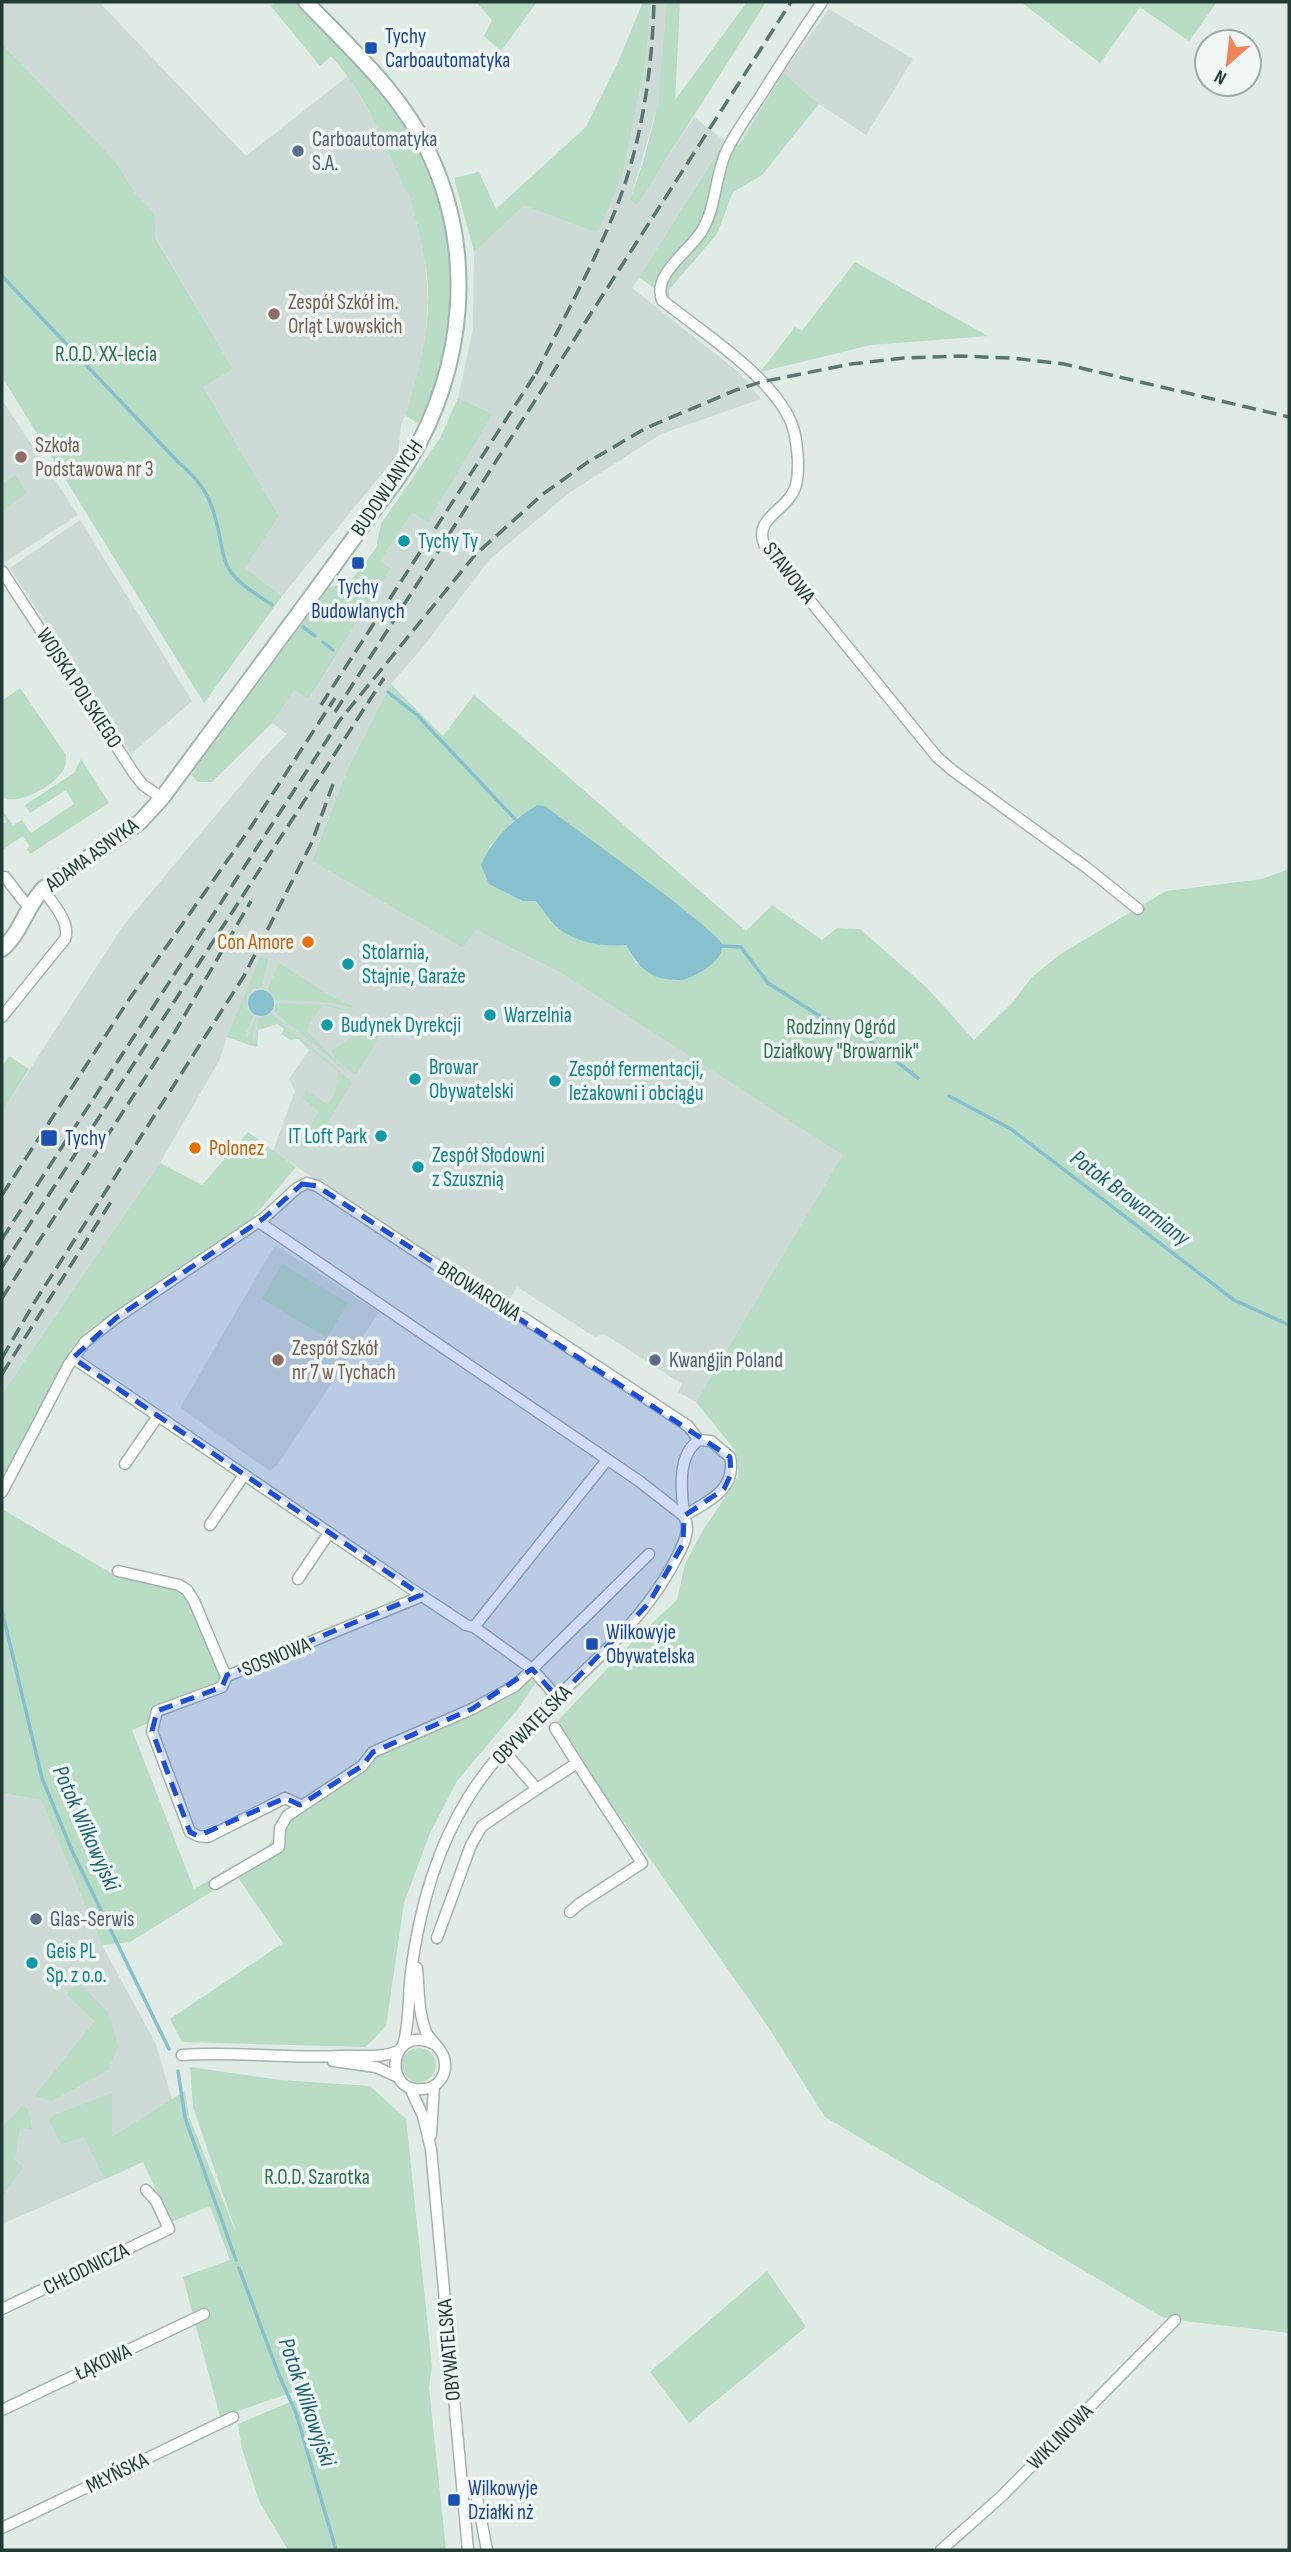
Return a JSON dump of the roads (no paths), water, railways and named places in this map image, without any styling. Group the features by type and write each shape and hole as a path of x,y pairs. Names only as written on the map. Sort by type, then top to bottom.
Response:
{"street":[{"name":"BUDOWLANYCH","path":"162,798 409,463 442,392 458,325 460,278 455,233 448,202 429,151 410,117 389,91 308,2"},
{"name":"STAWOWA","path":"822,2 731,143 716,182 707,221 697,239 662,280 659,292 662,300 750,372 769,391 790,419 797,451 797,481 790,498 762,527 764,544 937,757 1138,909"},
{"name":"WOJSKA POLSKIEGO","path":"2,571 135,775 143,785 162,798"},
{"name":"ADAMA ASNYKA","path":"2,949 19,929 34,899 43,889 140,822 162,798"},
{"path":"5,877 29,908"},
{"path":"2,1017 68,932 66,924 43,889"},
{"name":"BROWAROWA","path":"2,1492 73,1358 85,1342 116,1318 259,1222 307,1183 317,1186 497,1305 522,1317 688,1426 699,1440"},
{"path":"259,1222 607,1460 684,1516 721,1493 732,1474 730,1457 726,1452 711,1441 699,1440"},
{"path":"73,1358 466,1626 474,1628 532,1669 558,1698"},
{"path":"125,1464 158,1416"},
{"name":"OBYWATELSKA","path":"401,2048 408,2022 412,1969 424,1903 443,1846 469,1796 504,1751 626,1632 649,1603 683,1544 687,1526 684,1516 683,1464 689,1448 699,1440"},
{"path":"474,1628 607,1460"},
{"path":"210,1525 244,1475"},
{"path":"298,1579 329,1533"},
{"name":"OBYWATELSKA","path":"300,1805 362,1766 373,1752 472,1709 515,1686 649,1554"},
{"name":"SOSNOWA","path":"118,1571 179,1585 187,1590 227,1675 313,1643 422,1596"},
{"path":"215,1884 279,1847 280,1828 287,1816 300,1805 285,1798 208,1836 190,1832 152,1731 157,1711 222,1687 227,1675"},
{"path":"555,1728 642,1863 579,1904 570,1913"},
{"path":"504,1751 537,1789"},
{"path":"437,1938 471,1845 482,1826 577,1763"},
{"name":"OBYWATELSKA","path":"415,1958 422,2020 427,2035 434,2044"},
{"path":"182,2054 326,2058 376,2056 418,2039 440,2049 446,2065 444,2073 434,2086 426,2089 410,2088 398,2077 376,2067 338,2063 326,2058"},
{"path":"398,2077 395,2060 401,2048"},
{"name":"OBYWATELSKA","path":"430,2149 434,2086"},
{"name":"OBYWATELSKA","path":"410,2088 423,2116 430,2149 468,2550"},
{"name":"CHŁODNICZA","path":"2,2309 169,2229 156,2201 146,2190"},
{"name":"ŁĄKOWA","path":"2,2410 204,2314"},
{"name":"WIKLINOWA","path":"941,2550 1002,2496 1175,2320"},
{"name":"MŁYŃSKA","path":"2,2528 233,2417"},
{"path":"477,2498 487,2550"}],"water":[{"path":"537,805 545,806 696,919 722,944 719,956 701,972 687,978 660,978 644,969 626,945 599,944 572,937 554,924 536,901 523,901 489,884 481,865 491,846 504,830"},
{"path":"261,990 270,994 274,1003 270,1012 261,1016 252,1012 248,1003 252,994"}],"waterway":[{"path":"2,276 202,487 211,505 229,569 243,585 272,605"},
{"path":"303,627 315,636"},
{"path":"323,642 333,650"},
{"path":"388,692 417,715 515,819"},
{"name":"Potok Browarniany","path":"723,946 741,947 768,983 821,1017 858,1032 918,1078"},
{"name":"Potok Browarniany","path":"949,1096 1011,1129 1234,1300 1289,1325"},
{"name":"Potok Wilkowyjski","path":"2,1611 42,1778 73,1853 169,2049"},
{"name":"Potok Wilkowyjski","path":"178,2071 185,2118 236,2260"},
{"name":"Potok Wilkowyjski","path":"239,2268 296,2413 336,2550"}],"railway":[{"path":"536,374 598,249 626,181 644,106 654,2"},
{"path":"335,712 791,2"},
{"path":"2,1239 340,720 475,555 543,494 588,462 646,428 736,390 761,382 851,364 904,358 1012,358 1064,364 1289,417"},
{"path":"321,705 540,367"},
{"path":"2,1267 384,678"},
{"path":"2,1195 128,1001 251,827 335,698"},
{"path":"2,1358 34,1303 244,976 312,842 333,784"},
{"path":"2,1298 176,1030 251,901"},
{"path":"2,1374 114,1197"}],"place":[{"name":"Tychy Carboautomatyka","path":"371,48"},
{"name":"Carboautomatyka S.A.","path":"298,151"},
{"name":"Zespół Szkół im. Orląt Lwowskich","path":"274,314"},
{"name":"Szkoła Podstawowa nr 3","path":"21,457"},
{"name":"Tychy Ty","path":"404,541"},
{"name":"Tychy Budowlanych","path":"358,563"},
{"name":"Con Amore","path":"308,942"},
{"name":"Stolarnia, Stajnie, Garaże","path":"348,964"},
{"name":"Warzelnia","path":"490,1015"},
{"name":"Budynek Dyrekcji","path":"327,1025"},
{"name":"Browar Obywatelski","path":"415,1079"},
{"name":"Zespół fermentacji, leżakowni i obciągu","path":"555,1081"},
{"name":"IT Loft Park","path":"381,1136"},
{"name":"Tychy","path":"49,1138"},
{"name":"Polonez","path":"195,1148"},
{"name":"Zespół Słodowni z Szusznią","path":"418,1167"},
{"name":"Zespół Szkół nr 7 w Tychach","path":"278,1360"},
{"name":"Kwangjin Poland","path":"655,1360"},
{"name":"Wilkowyje Obywatelska","path":"592,1644"},
{"name":"Glas-Serwis","path":"36,1919"},
{"name":"Geis PL Sp. z o.o.","path":"32,1963"},
{"name":"Wilkowyje Działki nż","path":"454,2500"}],"park label":[{"name":"R.O.D. XX-lecia","path":"106,354"},
{"name":"Rodzinny Ogród Działkowy \"Browarnik\"","path":"841,1039"},
{"name":"R.O.D. Szarotka","path":"317,2177"}]}
